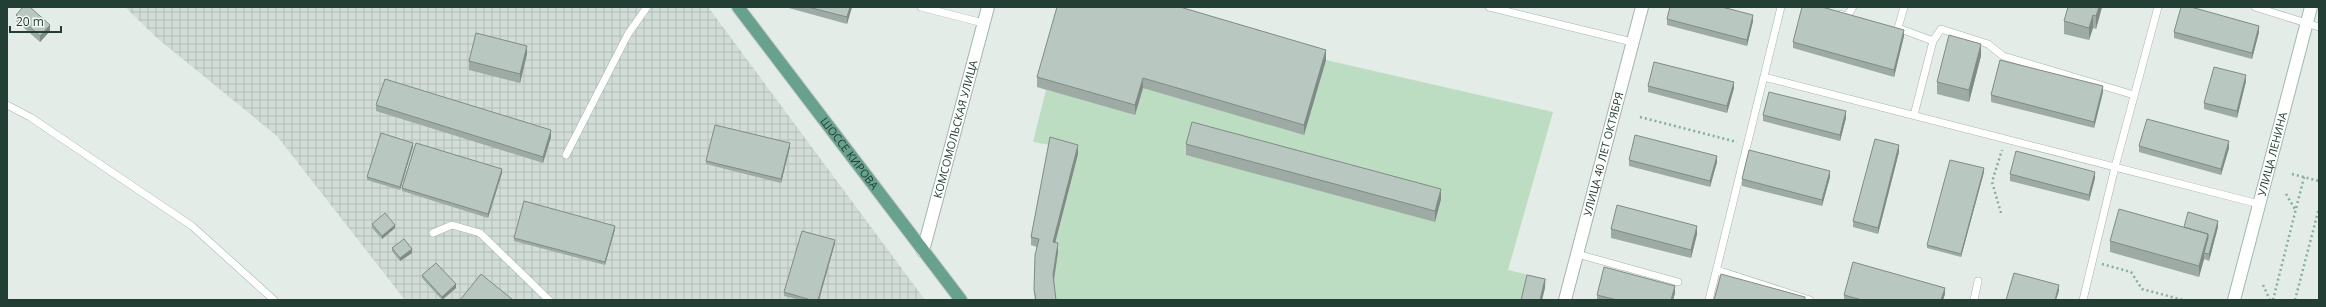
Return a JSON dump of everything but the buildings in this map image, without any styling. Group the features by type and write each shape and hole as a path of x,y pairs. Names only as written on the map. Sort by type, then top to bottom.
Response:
{"main road":[{"name":"ШОССЕ КИРОВА","path":"743,9 961,300"}],"street":[{"name":"КОМСОМОЛЬСКАЯ УЛИЦА","path":"924,251 988,7"},
{"name":"УЛИЦА 40 ЛЕТ ОКТЯБРЯ","path":"1565,300 1642,7"},
{"name":"УЛИЦА ЛЕНИНА","path":"2234,300 2310,7"}],"lane":[{"path":"566,155 628,34 647,7"},
{"path":"921,7 983,23"},
{"path":"1489,7 1632,42"},
{"path":"1709,300 1781,7"},
{"path":"1832,12 1847,16 1852,7"},
{"path":"1904,7 1898,28 1934,41"},
{"path":"2083,300 2115,167 2158,7"},
{"path":"2255,7 2319,26"},
{"path":"1914,115 1934,41 1941,29 1988,44 2003,56 2134,95"},
{"path":"1764,76 2259,204"},
{"path":"7,105 30,117 192,226 274,300"},
{"path":"433,233 452,225 480,233 549,300"},
{"path":"1577,254 1678,282"},
{"path":"1716,270 1810,300"},
{"path":"1974,300 1978,281"}],"path":[{"path":"1640,118 1736,142"},
{"path":"2001,213 1992,182 2002,150"},
{"path":"2292,174 2319,181"},
{"path":"2271,300 2304,177"},
{"path":"2286,194 2296,211"},
{"path":"2295,300 2319,208"},
{"path":"2106,265 2131,272 2142,289 2183,300"},
{"path":"2263,285 2271,300"}],"shaded area":[{"path":"125,7 708,7 925,300 405,300 277,136 157,38"}],"green space":[{"path":"1060,7 1326,60 1553,112 1508,270 1547,279 1542,300 1035,300 1034,278 1039,248 1031,245 1050,145 1033,142 1046,90 1037,87"}]}
